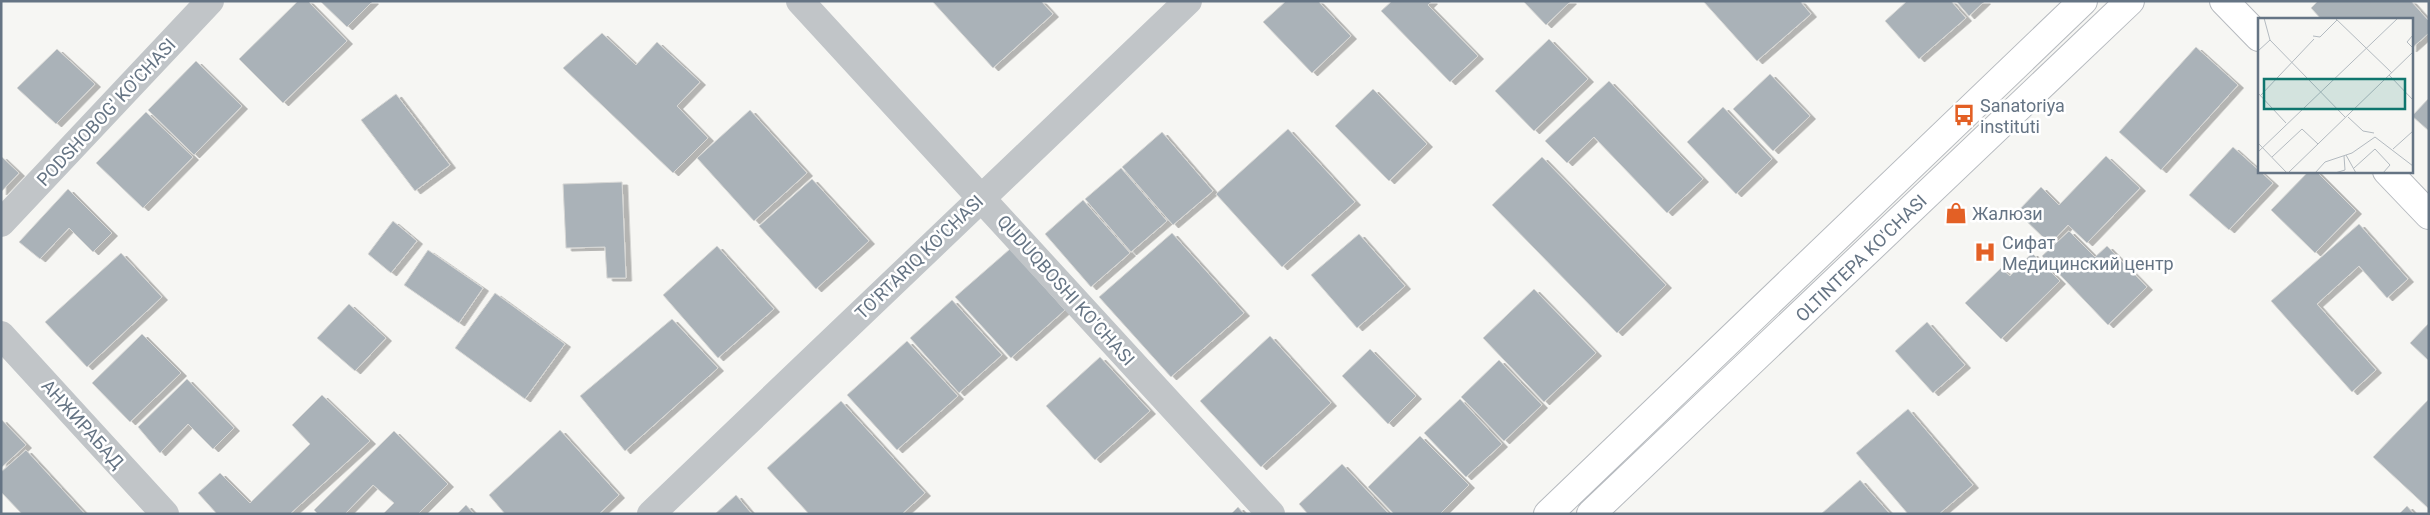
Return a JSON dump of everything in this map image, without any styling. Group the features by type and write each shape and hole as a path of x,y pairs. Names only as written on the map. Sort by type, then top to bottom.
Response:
{"main road":[{"name":"OLTINTEPA KO'CHASI","path":"1548,514 2084,1"},
{"name":"OLTINTEPA KO'CHASI","path":"1591,514 2130,1"},
{"path":"2224,1 2258,36"},
{"path":"2388,172 2429,215"}],"street":[{"name":"PODSHOBOG' KO'CHASI","path":"1,223 210,1"},
{"name":"QUDUQBOSHI KO'CHASI","path":"800,1 1270,514"},
{"name":"TO'RTARIQ KO'CHASI","path":"651,514 1188,1"},
{"name":"АНЖИРАБАД","path":"1,335 164,514"}],"building":[{"path":"298,1 308,1 347,41 283,103 239,59"},
{"path":"320,1 373,1 347,27"},
{"path":"932,1 1041,1 1053,14 993,68"},
{"path":"1286,1 1318,1 1351,36 1312,73 1263,22"},
{"path":"1392,1 1432,1 1428,5 1478,56 1450,82 1381,11"},
{"path":"1523,1 1571,1 1546,25"},
{"path":"1703,1 1800,1 1811,14 1757,61"},
{"path":"1907,1 1951,1 1966,18 1919,59 1885,21"},
{"path":"1956,1 1985,1 1969,16"},
{"path":"2318,1 2411,1 2429,21 2429,33 2412,48 2412,18 2320,18 2311,8"},
{"path":"602,33 636,65 657,42 700,82 677,106 708,138 673,173 563,68"},
{"path":"1549,39 1588,79 1534,131 1495,91"},
{"path":"2196,47 2238,85 2161,170 2119,132"},
{"path":"57,49 95,84 56,124 17,88"},
{"path":"196,61 242,106 194,155 148,110"},
{"path":"1770,74 1810,116 1773,151 1733,109"},
{"path":"1609,81 1703,179 1667,213 1594,137 1567,163 1545,141"},
{"path":"1373,89 1427,144 1389,181 1335,126"},
{"path":"396,94 450,165 415,191 361,120"},
{"path":"2429,98 2429,131 2412,116"},
{"path":"1723,107 1772,159 1736,194 1687,142"},
{"path":"750,110 807,173 754,221 697,158"},
{"path":"146,112 193,157 143,208 96,163"},
{"path":"1288,129 1355,202 1282,267 1216,194"},
{"path":"1162,132 1213,191 1173,225 1122,167"},
{"path":"2233,147 2258,170 2258,172 2261,172 2273,183 2229,230 2189,195"},
{"path":"1,156 19,173 1,192"},
{"path":"2106,156 2140,188 2087,243 2068,225 2050,244 2017,212 2041,187 2059,205"},
{"path":"1542,157 1666,285 1617,333 1492,205"},
{"path":"1121,168 1167,221 1131,252 1085,199"},
{"path":"2308,172 2317,172 2356,211 2315,253 2271,210"},
{"path":"812,179 869,241 816,289 759,226"},
{"path":"622,182 626,278 607,278 605,247 566,248 563,184"},
{"path":"68,189 112,233 93,252 69,228 40,259 19,242"},
{"path":"1083,200 1130,253 1091,287 1045,234"},
{"path":"393,221 417,241 391,273 368,254"},
{"path":"2359,224 2408,279 2387,298 2359,266 2317,304 2376,370 2352,392 2271,301"},
{"path":"2069,231 2095,257 2107,246 2147,287 2108,325 2042,256"},
{"path":"1172,233 1244,313 1171,377 1099,297"},
{"path":"1359,234 1405,286 1357,328 1311,275"},
{"path":"717,246 774,309 718,358 663,295"},
{"path":"1010,249 1065,310 1011,358 955,297"},
{"path":"428,250 483,288 459,323 404,285"},
{"path":"121,253 162,297 87,367 45,322"},
{"path":"2032,253 2060,281 2001,339 1965,303 2001,268 2010,276"},
{"path":"1534,289 1596,353 1544,402 1483,338"},
{"path":"495,293 565,344 525,399 455,348"},
{"path":"952,300 1002,355 959,393 910,338"},
{"path":"349,304 386,338 355,371 317,338"},
{"path":"672,319 718,368 625,451 580,396"},
{"path":"1927,322 1965,365 1933,393 1895,351"},
{"path":"2429,323 2429,361 2410,343"},
{"path":"142,334 181,373 130,422 92,383"},
{"path":"1270,336 1331,403 1261,467 1200,401"},
{"path":"907,341 958,396 897,450 847,395"},
{"path":"1370,349 1416,396 1388,424 1342,376"},
{"path":"1100,357 1150,411 1095,460 1046,406"},
{"path":"1499,360 1542,405 1504,441 1461,397"},
{"path":"187,379 234,428 213,449 188,424 160,453 138,427"},
{"path":"322,395 370,441 290,514 217,514 198,493 220,473 250,503 310,444 292,425"},
{"path":"1460,399 1502,444 1466,477 1424,433"},
{"path":"2429,399 2429,509 2373,457"},
{"path":"841,401 925,493 902,514 809,514 767,468"},
{"path":"1908,409 1973,485 1939,514 1908,514 1856,453"},
{"path":"1,419 26,445 1,468"},
{"path":"560,430 619,495 599,514 505,514 489,495"},
{"path":"394,431 448,484 418,514 383,514 394,503 373,485 345,514 318,514 314,510"},
{"path":"1420,436 1469,485 1440,514 1394,514 1368,487"},
{"path":"26,450 85,514 22,514 1,492 1,472"},
{"path":"1342,464 1389,514 1308,514 1299,504"},
{"path":"1860,480 1890,514 1821,514"},
{"path":"736,495 752,514 715,514"},
{"path":"466,505 474,514 457,514"},
{"path":"2407,506 2414,514 2399,514"},
{"path":"1238,507 1244,514 1231,514"}],"place":[{"name":"Sanatoriya instituti","path":"1964,115"},
{"name":"Жалюзи","path":"1956,213"},
{"name":"Сифат Медицинский центр","path":"1985,252"}]}
